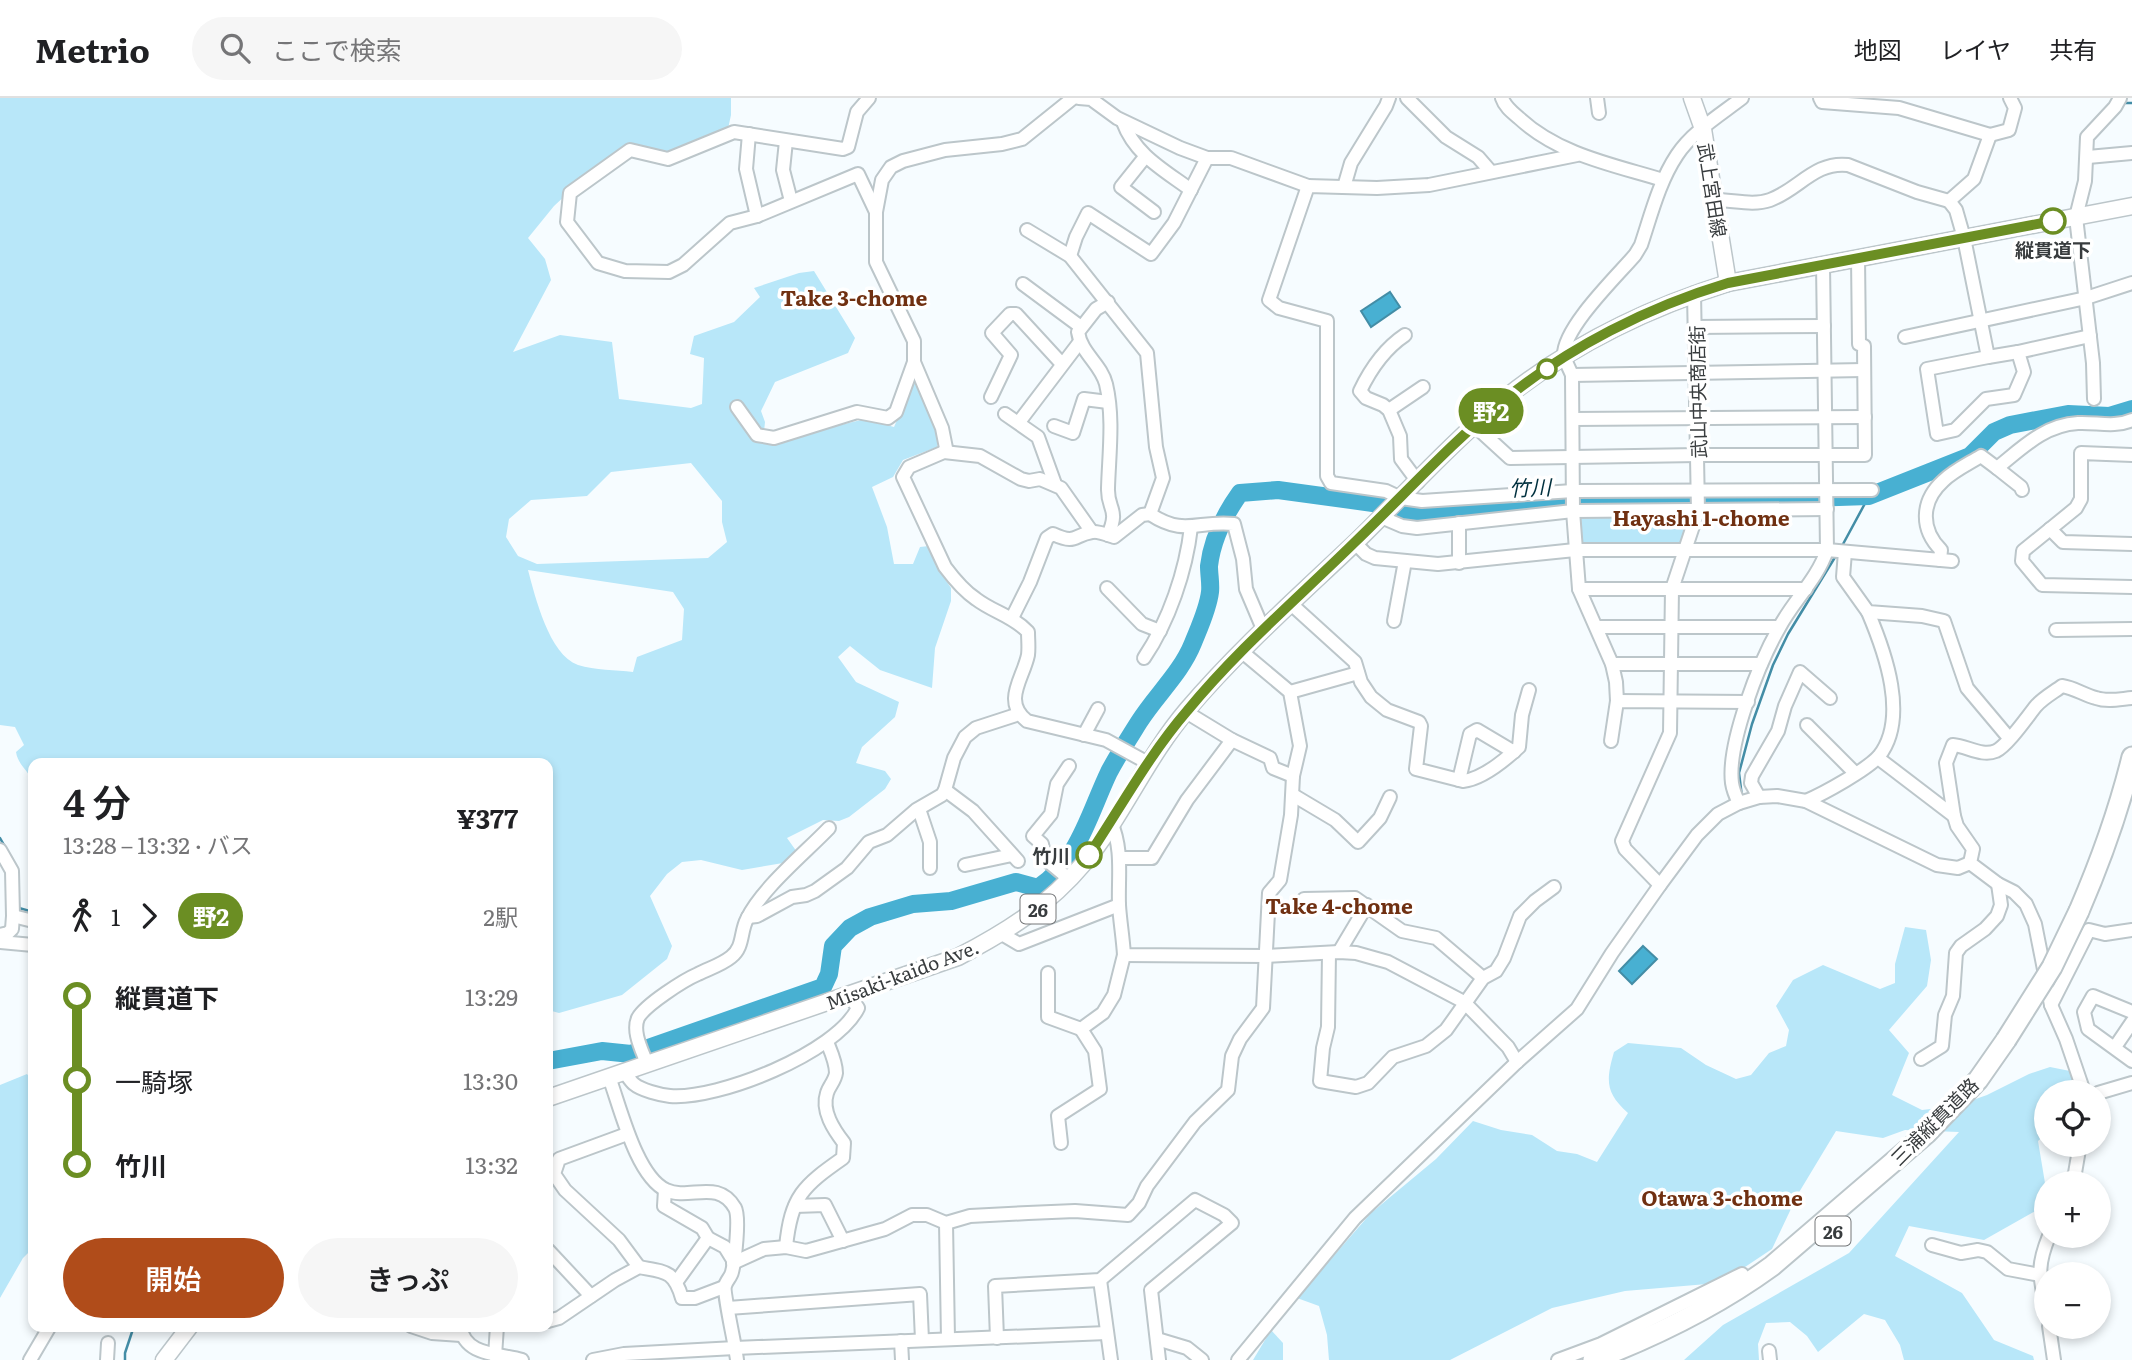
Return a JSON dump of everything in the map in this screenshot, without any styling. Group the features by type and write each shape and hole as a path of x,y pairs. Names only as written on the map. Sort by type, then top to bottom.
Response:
{"highway":[{"name":"三浦縦貫道路","path":"2081,912 2105,848 2132,757"},
{"name":"三浦縦貫道路","path":"1608,1360 1687,1324 1786,1267 1810,1251 1903,1172 1927,1148 1981,1084 2047,988 2114,841 2132,784"},
{"name":"三浦縦貫道路","path":"1593,1360 1685,1319 1772,1266 1927,1133 1978,1080 2009,1042"}],"main road":[{"name":"武上宮田線","path":"1692,98 1703,129 1728,283"},
{"name":"Misaki-kaido Ave.","path":"553,1096 958,957 1030,916 1085,861 1148,763 1186,712 1241,651 1505,399 1590,340 1694,293 1728,283 2132,206"},
{"path":"164,1360 185,1332"}],"street":[{"path":"869,98 857,112 848,147 843,149 734,132 668,159 630,150 570,192 567,222 598,263 625,271 669,272 683,265 730,223 757,216 858,174 876,212"},
{"path":"737,407 757,435 774,438 857,412 888,418 896,412 914,362 915,341 876,262 876,212 882,180 891,167 903,161 945,150 1002,144 1022,139 1073,98"},
{"path":"1079,98 1091,99 1123,121 1180,148 1208,158 1231,158 1308,186 1429,185 1577,155"},
{"path":"1344,187 1351,163 1387,106 1389,98"},
{"path":"1407,98 1447,138 1478,157 1491,172"},
{"path":"1502,98 1504,105 1531,129 1577,155 1664,180"},
{"path":"1597,98 1599,113"},
{"path":"1611,741 1617,701 1616,682 1612,664 1579,589 1573,511 1572,375 1564,356 1568,336 1641,246 1664,180 1678,154 1703,129 1742,98"},
{"path":"1820,98 1822,102 1899,108 1990,135 2009,130 2015,108 2010,98"},
{"path":"2094,399 2094,363 2076,217 2085,181 2087,137 2120,98"},
{"path":"1123,121 1133,142 1145,157 1191,190"},
{"path":"749,134 746,169 757,216"},
{"path":"1949,201 1974,179 1990,135"},
{"path":"786,141 783,170 791,201"},
{"path":"2088,156 2132,153"},
{"path":"1145,157 1121,187 1154,212"},
{"path":"1070,256 1088,213 1152,254 1174,223 1208,158"},
{"path":"1715,200 1760,203 1773,199 1819,168 1838,163 1949,201 1956,210 1964,238 1988,357"},
{"path":"1308,186 1269,300 1279,308 1327,321 1327,475 1331,483 1386,491 1401,498 1442,501 1573,491 1872,490"},
{"path":"1027,230 1070,256 1147,353 1156,447 1163,478 1150,514"},
{"path":"1475,426 1510,458 1865,455 1864,346 1859,344 1858,258"},
{"path":"1739,803 1732,785 1735,740 1761,664 1779,627 1822,564 1827,550 1823,265"},
{"path":"1023,284 1081,327"},
{"path":"1905,337 2087,299 2132,284"},
{"name":"武山中央商店街","path":"1660,885 1625,849 1622,841 1670,733 1672,589 1698,511 1694,293"},
{"path":"1108,302 1096,309 1078,332 1079,343 1106,385 1111,441 1108,492 1115,512 1108,535"},
{"path":"991,397 1011,355 992,333 1010,314 1016,314 1062,364"},
{"path":"1695,327 1824,326"},
{"path":"1405,335 1390,345 1370,370 1360,391 1366,398 1389,410 1399,436 1401,459 1418,482"},
{"path":"2018,352 2024,372 2014,395 1986,399 1955,430 1937,434 1927,369 2090,336"},
{"path":"1019,422 1079,343"},
{"path":"914,362 942,428 946,449 944,452"},
{"path":"1572,375 1864,370"},
{"path":"1389,410 1423,387"},
{"path":"1054,426 1073,433 1084,399 1108,402"},
{"path":"1005,414 1041,441 1055,484"},
{"path":"1573,418 1865,417"},
{"path":"1997,468 2040,433 2064,425 2106,425 2132,420"},
{"path":"1092,532 1061,488 1040,479 1021,479 980,456 944,452 909,467 903,477 953,579 977,600 1012,618 1028,632 1028,653 1015,692 1019,714 1027,721 1106,740 1148,763"},
{"path":"2132,455 2081,453 2081,499 2076,508 2023,551 2022,561 2042,586 2132,587"},
{"path":"1355,543 1366,554 1375,558 1438,564 1575,550 1827,550 1946,560 1931,540 1925,520 1927,502 1942,481 1981,456 2021,486 2022,490"},
{"path":"1383,515 1402,526 1417,528 1573,511 1827,509"},
{"path":"1012,618 1047,538 1054,534 1063,539 1075,540 1092,532 1115,537 1142,515 1150,514 1167,525 1191,527 1217,522 1234,524 1244,559 1246,589 1263,629"},
{"path":"1459,523 1459,563"},
{"path":"1144,658 1160,631 1188,553 1191,527"},
{"path":"2050,529 2063,542 2132,544"},
{"path":"1806,801 1826,793 1878,758 1891,731 1891,682 1868,612 1843,577 1845,552"},
{"path":"1394,621 1405,561"},
{"path":"1107,588 1142,624 1160,631"},
{"path":"1579,589 1806,589"},
{"path":"1290,603 1355,662 1361,682 1371,697 1387,710 1419,722 1421,726 1416,769 1459,780 1471,780 1514,752 1519,747 1522,715 1529,690"},
{"path":"1868,612 1922,615 1944,621 1967,688 2009,738"},
{"path":"1597,627 1779,627"},
{"path":"2056,630 2132,629"},
{"path":"733,1262 765,1249 786,1247 807,1251 884,1229 912,1215 927,1215 946,1223 970,1216 1028,1213 1075,1211 1128,1215 1139,1203 1147,1186 1195,1122 1228,1090 1232,1056 1240,1039 1263,1008 1269,892 1280,880 1293,795 1293,776 1300,746 1290,692 1241,651"},
{"path":"1612,664 1761,664"},
{"path":"1759,797 1751,783 1752,776 1778,731 1785,706 1800,672 1830,698"},
{"path":"1290,692 1358,673"},
{"path":"1970,863 1973,849 1957,826 1946,763 1953,745 1980,753 1996,751 2025,722 2038,704 2062,685 2095,698 2132,698"},
{"path":"1617,701 1748,702"},
{"path":"1084,735 1098,709"},
{"path":"1186,712 1232,740 1270,758 1273,768 1293,776"},
{"path":"748,917 757,916 792,897 815,891 847,868 869,842 887,835 919,809 937,799 945,790 954,758 965,737 976,727 1019,714"},
{"path":"1807,725 1855,773"},
{"path":"1459,780 1470,734 1477,730 1514,752"},
{"path":"1121,858 1152,858 1186,800 1232,740"},
{"path":"1878,758 1954,816"},
{"path":"1069,766 1057,784 1051,814 1034,836 1042,844 1045,859 1069,879"},
{"path":"945,790 973,811 1015,858 965,865"},
{"path":"1293,795 1335,820 1358,842 1380,818 1390,797"},
{"path":"1238,1360 1355,1218 1517,1062 1577,1009 1660,885 1698,835 1718,814 1739,803 1759,797 1777,796 1806,801 1937,865 1958,868 1970,863"},
{"path":"919,809 930,842 930,868"},
{"path":"1081,1029 1103,1013 1114,995 1124,955 1119,905 1121,858 1111,822"},
{"path":"647,1064 637,1035 636,1022 642,1011 695,975 718,966 734,955 743,940 745,922 757,900 829,828"},
{"path":"0,850 12,871 13,916 12,929 0,935"},
{"path":"1970,863 1998,884 2014,892 2026,904 2035,924 2051,1005 2080,1080"},
{"path":"1922,1059 1942,1046 1945,1015 1954,996 1956,953 1997,916 2001,905 1998,884"},
{"path":"1367,905 1334,952 1328,1027 1320,1081 1356,1087 1368,1083 1393,1057 1426,1046 1446,1030 1483,978 1496,971 1504,958 1520,916 1554,887"},
{"path":"1304,899 1355,898 1402,931 1436,937 1483,978"},
{"path":"1002,934 1019,944 1119,905"},
{"path":"13,916 28,920"},
{"path":"2051,1005 2089,930 2105,934 2132,930"},
{"path":"0,942 28,945"},
{"path":"1124,955 1266,956 1356,953 1388,962 1464,1002 1507,1047 1517,1062"},
{"path":"1048,974 1048,1017 1081,1029 1096,1051 1100,1089 1058,1116 1061,1143"},
{"path":"617,1074 667,1096 694,1096 724,1088 786,1066 827,1042 853,1017 858,1008 849,995"},
{"path":"2132,1012 2094,996 2084,1012 2088,1029 2132,1061"},
{"path":"2115,1047 2132,1022"},
{"path":"2066,1040 2088,1029"},
{"path":"786,1247 788,1225 800,1194 810,1181 843,1158 844,1143 831,1126 825,1105 827,1093 836,1075 835,1060 827,1042"},
{"path":"553,1178 618,1240 639,1267 665,1272 677,1281 682,1298 695,1298 724,1287 732,1275 738,1224 735,1209 722,1195 702,1190 679,1193 665,1190 650,1175 627,1134 617,1074"},
{"path":"2111,1089 2132,1083"},
{"path":"553,1172 559,1159 627,1134"},
{"path":"665,1190 664,1206 702,1228 709,1238 724,1247 733,1262"},
{"path":"998,1338 995,1286 1100,1280 1195,1200 1224,1215 1232,1223 1152,1290 1159,1360"},
{"path":"795,1206 825,1205 843,1241"},
{"path":"946,1223 948,1339"},
{"path":"677,1281 709,1238"},
{"path":"1932,1245 1961,1254 1987,1252 2008,1269 2034,1274"},
{"path":"553,1255 592,1296"},
{"path":"553,1320 639,1267"},
{"path":"1558,1360 1601,1344 1742,1274"},
{"path":"1100,1280 1111,1360"},
{"path":"724,1287 736,1354"},
{"path":"728,1308 920,1294 922,1340"},
{"path":"30,1360 46,1332"},
{"path":"429,1332 446,1332"},
{"path":"462,1332 467,1343 495,1356 522,1360"},
{"path":"495,1356 497,1332"},
{"path":"593,1360 624,1354 736,1354 901,1341 1107,1333"},
{"path":"1157,1339 1186,1348 1202,1360"},
{"path":"2051,1339 2054,1360"},
{"path":"901,1341 902,1360"},
{"path":"107,1360 108,1343"}],"shaded area":[{"path":"0,98 731,98 731,115 726,138 692,150 621,153 582,180 554,206 528,238 545,259 551,280 513,352 560,335 612,342 619,399 691,408 702,404 704,358 690,354 694,336 734,322 760,297 754,288 799,273 814,271 855,338 848,353 775,382 761,411 765,422 764,432 771,442 865,419 894,427 914,382 941,431 937,447 903,460 893,477 872,487 887,527 894,564 913,564 920,547 929,546 936,566 951,588 951,601 935,648 932,688 880,670 850,646 838,657 856,682 899,702 895,717 862,747 856,763 885,771 891,779 885,789 849,817 839,821 823,820 787,838 797,852 783,863 742,870 701,860 682,862 667,874 650,896 672,946 667,959 622,995 559,1013 553,1011 553,758 28,758 28,773 17,757 16,752 24,745 15,727 0,725","holes":["691,463 722,501 722,522 727,542 708,558 537,564 518,556 506,537 509,519 531,500 587,496 611,472","528,570 673,592 684,609 682,640 637,657 633,672 598,669 578,665 559,650 539,609"]},
{"path":"1573,511 1698,511 1685,550 1575,550"},
{"path":"1905,927 1926,930 1931,960 1927,986 1889,1030 1909,1053 1892,1095 1922,1110 1956,1106 2050,1067 2075,1072 2075,1080 2034,1080 2034,1157 2041,1157 2043,1171 2034,1171 2034,1212 1984,1240 1909,1226 1895,1256 1962,1293 1994,1340 2033,1356 2034,1360 1904,1360 1900,1345 1885,1320 1864,1314 1818,1352 1807,1336 1790,1322 1766,1323 1758,1344 1759,1360 1684,1360 1723,1325 1849,1253 1959,1132 1905,1130 1883,1138 1836,1131 1798,1194 1772,1249 1745,1267 1707,1284 1625,1291 1552,1308 1450,1360 1329,1360 1327,1335 1319,1306 1297,1298 1371,1213 1436,1159 1473,1121 1501,1130 1532,1135 1557,1151 1577,1154 1597,1162 1628,1113 1615,1099 1609,1085 1614,1052 1628,1043 1681,1048 1706,1065 1736,1079 1751,1075 1769,1053 1786,1046 1789,1030 1776,1006 1793,980 1823,965 1880,989 1895,983 1895,964"},
{"path":"28,1075 28,1253 0,1298 0,1085"},
{"path":"1271,1330 1283,1343 1283,1360 1253,1360"}],"water":[{"path":"1390,292 1400,307 1371,327 1361,311"},
{"path":"1643,946 1657,959 1632,984 1619,971"}],"waterway":[{"path":"2123,103 2132,103"},
{"name":"竹川","path":"553,1060 602,1051 631,1054 823,987 829,974 833,946 850,928 870,917 913,904 951,901 1016,882 1038,888 1052,877 1073,850 1109,772 1124,747 1188,654 1209,598 1209,566 1216,537 1240,493 1278,490 1373,503 1417,513 1869,496 1970,456 1994,432 2010,425 2068,414 2109,416 2132,409"},
{"path":"1842,546 1869,496"},
{"path":"1742,797 1739,773 1752,724 1773,665 1788,634 1837,554"},
{"name":"竹川","path":"0,838 12,859"},
{"name":"竹川","path":"18,882 19,908 28,911"},
{"path":"125,1360 132,1332"}],"bus line":[{"name":"野2","path":"1089,855 1148,763 1186,712 1241,651 1490,412 1564,356 1590,340 1694,293 1728,283 2053,221"}],"place":[{"name":"縦貫道下","path":"2053,221"},
{"name":"竹川","path":"1089,855"}],"district":[{"name":"Take 3-chome","path":"854,296"},
{"name":"Hayashi 1-chome","path":"1701,516"},
{"name":"Take 4-chome","path":"1339,904"},
{"name":"Otawa 3-chome","path":"1722,1196"}]}
